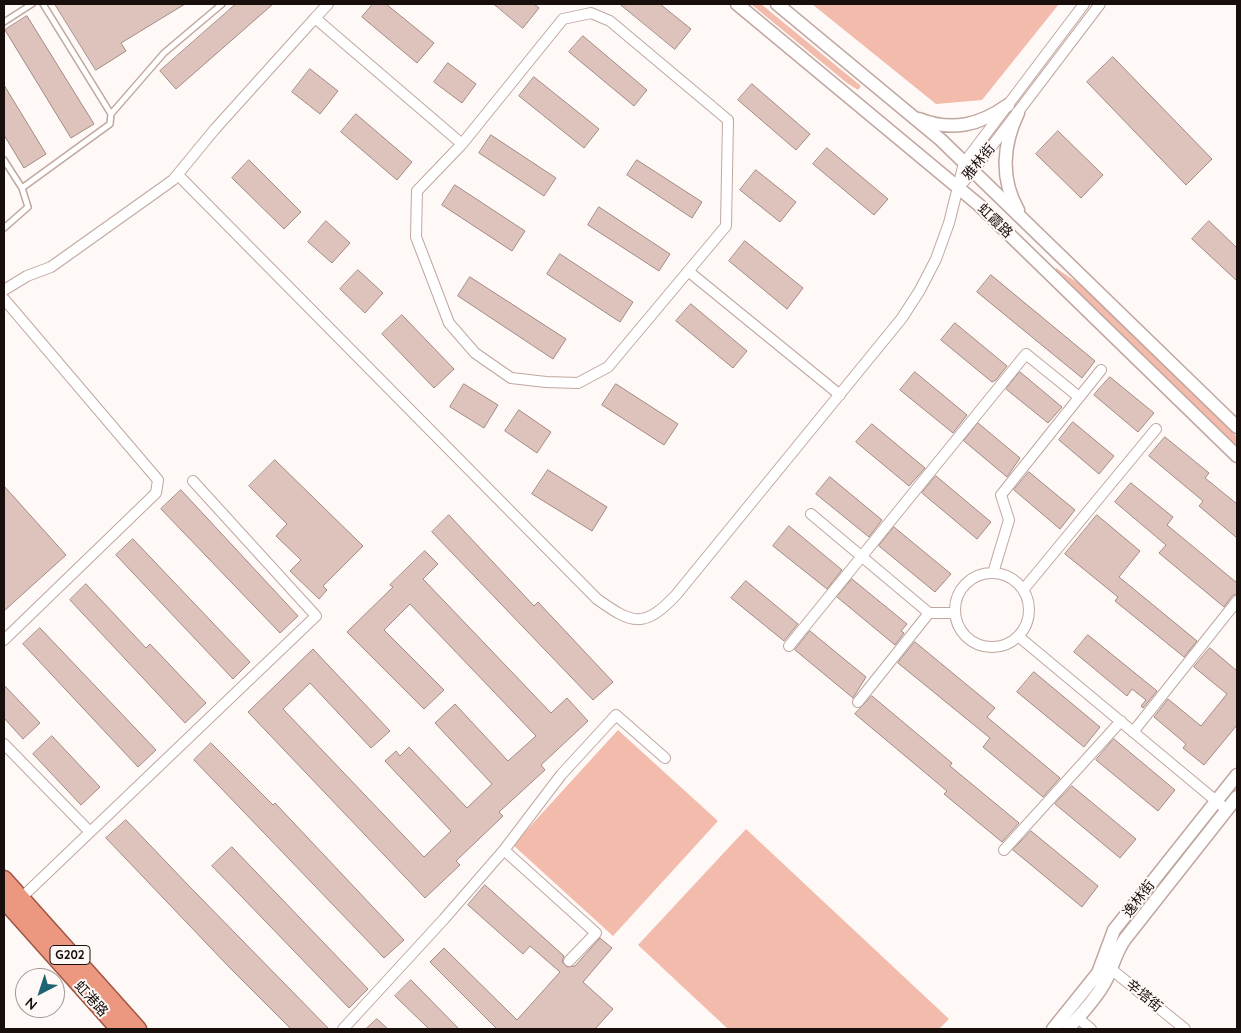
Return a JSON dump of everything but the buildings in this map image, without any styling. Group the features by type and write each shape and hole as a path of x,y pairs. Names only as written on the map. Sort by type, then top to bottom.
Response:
{"highway":[{"name":"虹港路","path":"4,879 12,902 119,1029"},
{"name":"虹港路","path":"12,902 138,1029"}],"street":[{"path":"4,290 27,276 51,267 178,174 215,129 328,4"},
{"name":"虹霞路","path":"737,4 979,205 1237,456"},
{"name":"虹霞路","path":"777,4 912,116 969,167 1237,427"},
{"name":"雅林街","path":"1013,109 1084,4"},
{"name":"雅林街","path":"958,188 969,167 1013,109 1100,4"},
{"path":"591,13 610,21 728,120 726,226 608,367 578,383 511,378 475,352 449,323 416,237 418,191 462,144 563,20 591,13"},
{"path":"315,18 462,144"},
{"path":"912,116 945,126 962,126 978,123 1013,109"},
{"path":"1013,109 1005,167 1007,185 1024,221"},
{"path":"178,174 596,599 622,617 641,619 654,615 663,609 902,318 920,290 943,241 958,188"},
{"path":"688,271 840,395"},
{"path":"4,299 158,480 156,493 4,640"},
{"path":"789,646 1026,354 1079,398"},
{"path":"993,573 1009,520 1001,495 1101,370"},
{"path":"1023,590 1156,429"},
{"path":"12,902 90,832 316,616 193,482"},
{"path":"811,514 929,613 955,613"},
{"path":"993,573 1010,578 1023,590 1029,605 1029,616 1018,636 1002,645 982,646 971,640 962,631 955,613 958,594 976,576 993,573"},
{"path":"1133,732 1237,601"},
{"path":"858,702 929,613"},
{"path":"1018,636 1227,810"},
{"path":"343,1029 444,919 504,850 561,775 616,715 665,758"},
{"path":"1004,850 1121,721"},
{"path":"4,744 90,832"},
{"name":"逸林街","path":"1068,1029 1100,990 1107,966 1108,941 1114,930 1237,775"},
{"name":"逸林街","path":"1053,1029 1107,966 1125,939 1237,797"},
{"path":"504,850 596,933 569,961"},
{"name":"辛塔街","path":"1107,966 1182,1028"},
{"path":"1078,1018 1091,1029"}],"lane":[{"path":"4,22 32,4"},
{"path":"43,4 111,114"},
{"path":"22,188 110,124 111,114 164,54 222,4"},
{"path":"4,160 22,188 28,207 4,228"}],"shaded area":[{"path":"751,4 761,4 861,86 858,90 847,83"},
{"path":"812,4 1059,4 982,100 936,104"},
{"path":"1056,268 1084,287 1237,437 1237,447 1054,270"},
{"path":"618,730 718,821 613,936 513,845"},
{"path":"746,829 949,1019 939,1029 728,1029 638,945"}]}
